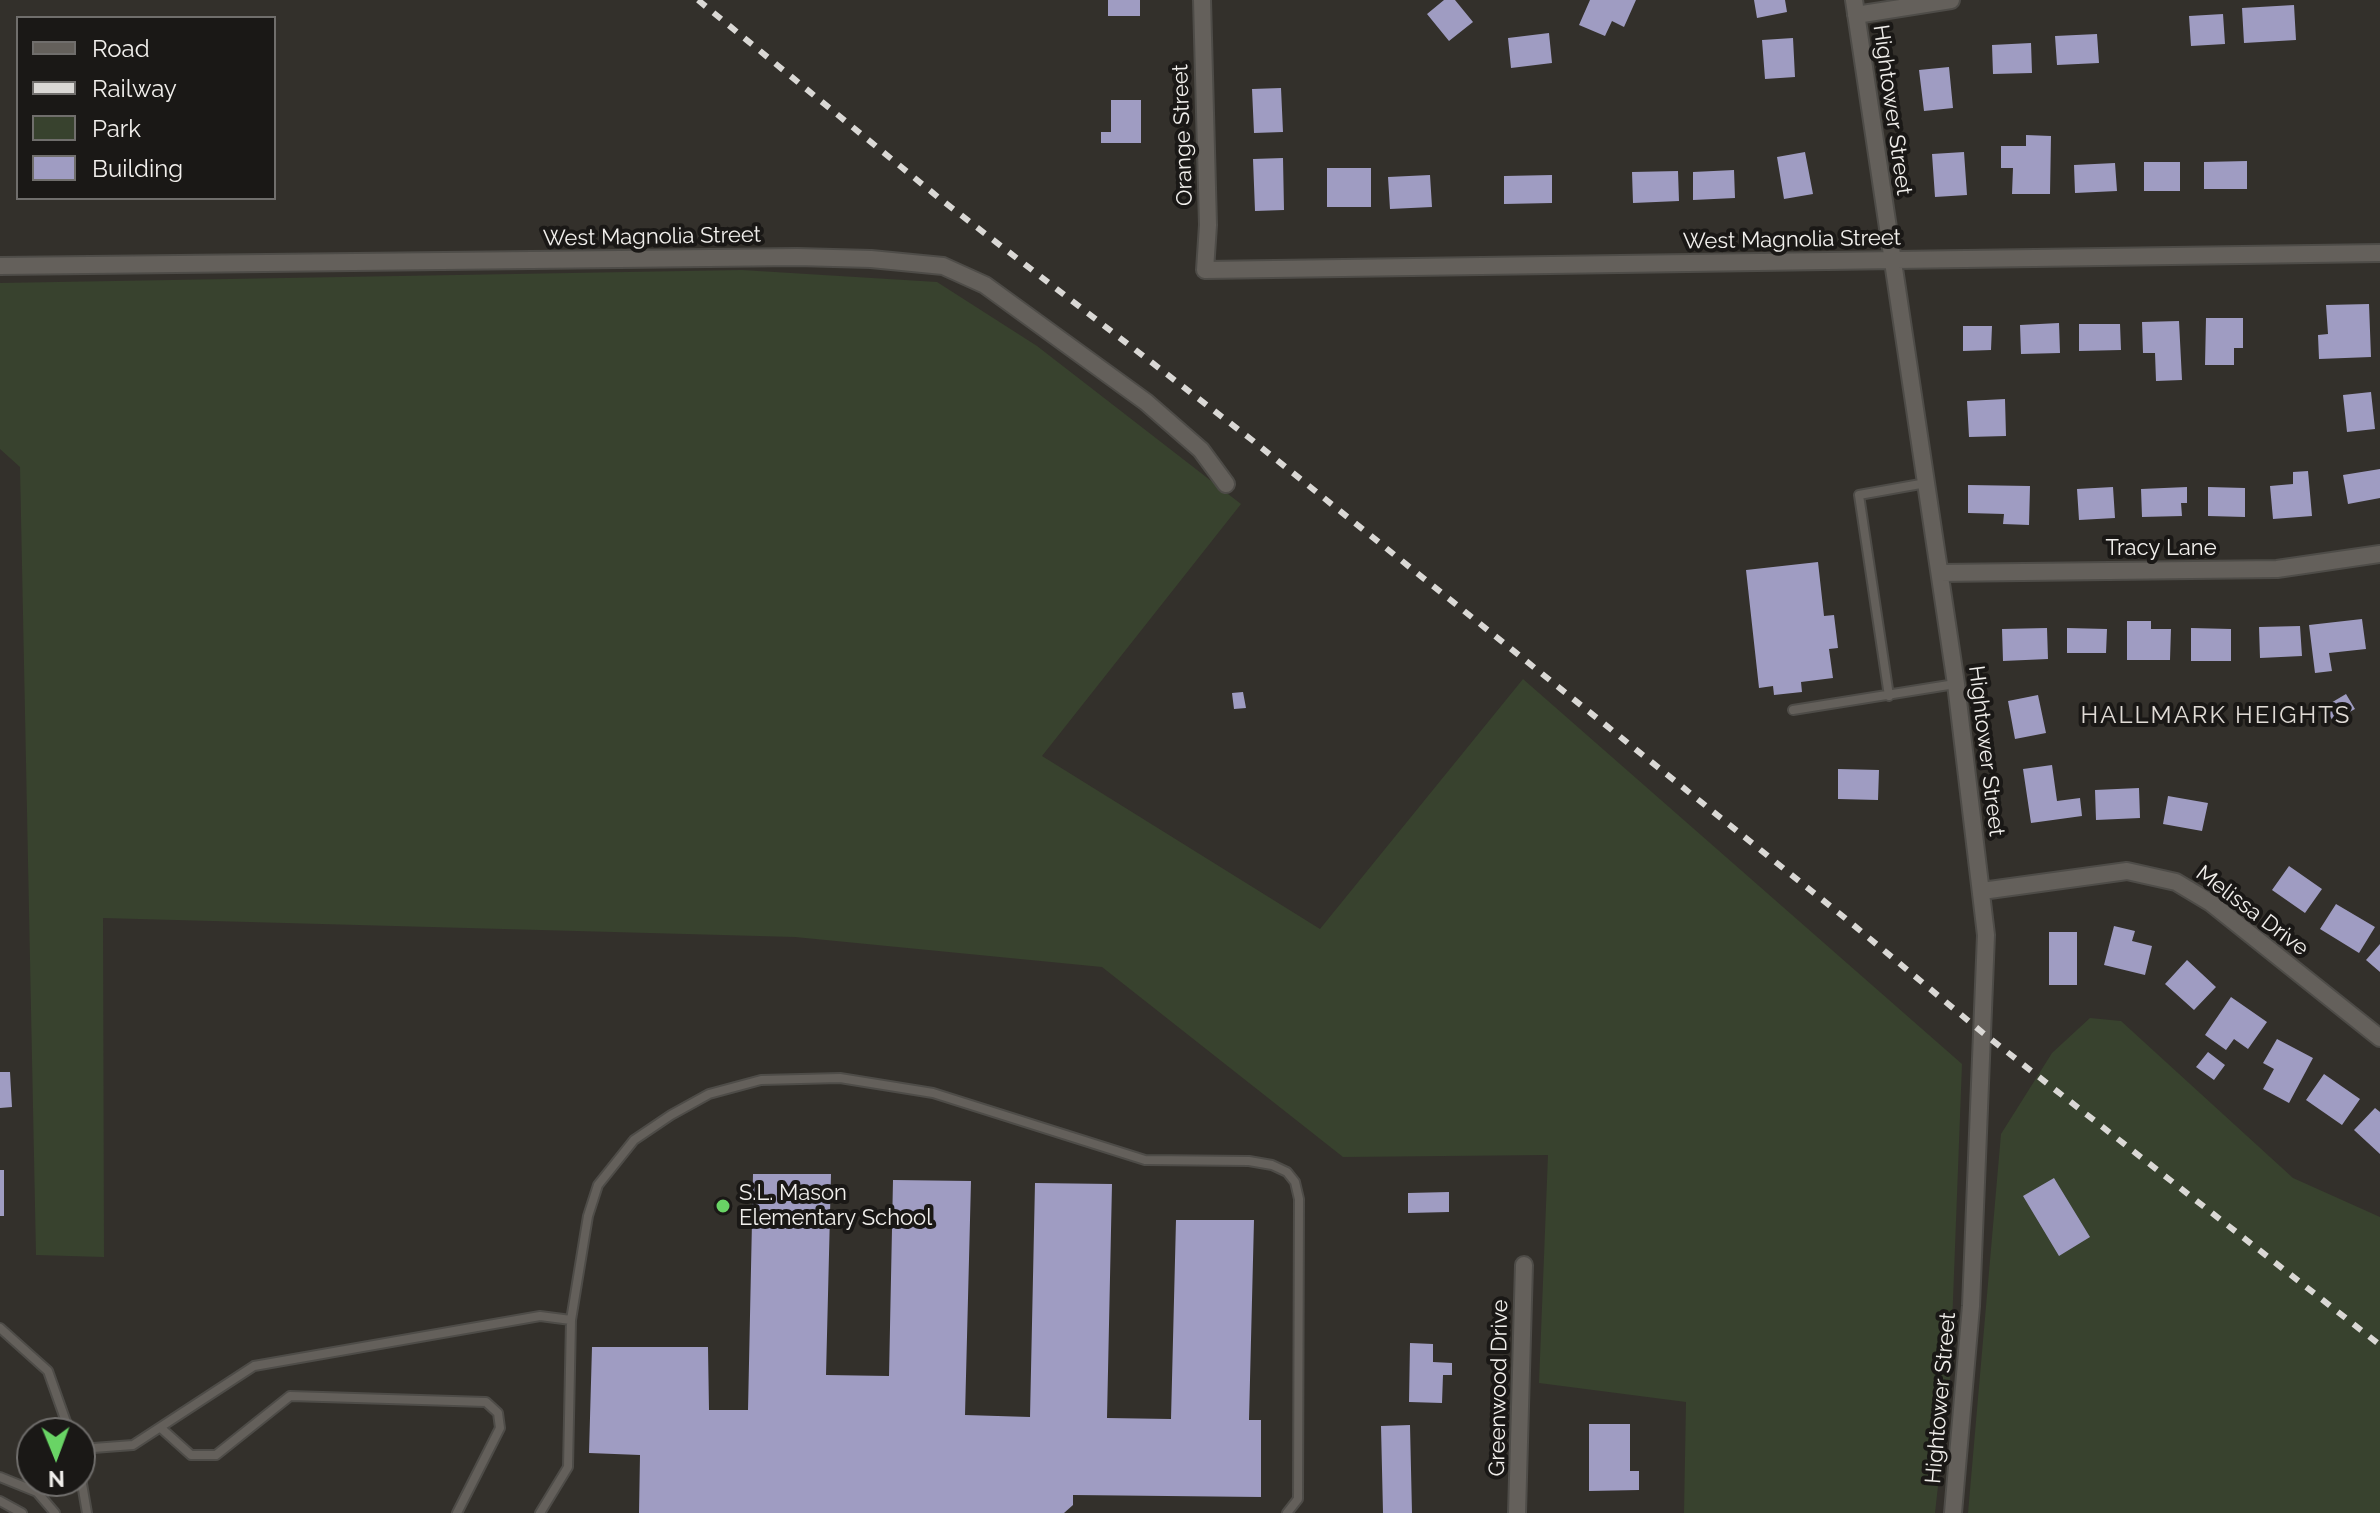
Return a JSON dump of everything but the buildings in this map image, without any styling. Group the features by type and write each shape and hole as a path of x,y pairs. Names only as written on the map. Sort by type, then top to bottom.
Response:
{"street":[{"name":"Orange Street","path":"1202,0 1208,225 1205,270"},
{"path":"1855,8 1951,0"},
{"name":"Hightower Street","path":"1855,8 1956,684 1982,891 1986,970 1971,1306 1953,1513"},
{"name":"West Magnolia Street","path":"1205,270 2380,253"},
{"name":"West Magnolia Street","path":"0,266 734,257 871,259 943,266 985,285 1146,402 1201,450 1226,484"},
{"name":"Tracy Lane","path":"1940,573 2277,569 2380,554"},
{"name":"Melissa Drive","path":"1982,891 2127,871 2176,882 2211,903 2380,1038"},
{"name":"Greenwood Drive","path":"1517,1513 1524,1265"}],"lane":[{"path":"1889,696 1859,495 1927,483"},
{"path":"1793,710 1956,684"},
{"path":"540,1513 568,1467 571,1320 588,1216 598,1185 634,1140 709,1094 761,1080 840,1078 933,1093 1145,1160 1249,1161 1272,1165 1287,1172 1295,1182 1299,1199 1298,1499 1287,1513"},
{"path":"96,1448 133,1445 162,1429 254,1366 540,1316 571,1320"},
{"path":"0,1328 48,1371 64,1417"},
{"path":"162,1429 191,1455 216,1455 290,1396 486,1402 498,1413 500,1428 457,1513"},
{"path":"0,1477 37,1492 55,1513"},
{"path":"0,1501 22,1513"}],"green space":[{"path":"742,270 937,282 1037,346 1241,504 1042,756 1320,929 1523,679 1962,1064 1950,1378 1935,1513 1684,1513 1686,1402 1539,1383 1548,1155 1343,1157 1102,967 795,937 103,918 104,1257 36,1255 20,467 0,449 0,283"},
{"path":"2090,1018 2121,1021 2293,1178 2380,1217 2380,1513 1968,1513 2001,1134 2052,1053"}],"railway":[{"path":"698,0 939,198 1252,440 1983,1033 2380,1345"}],"place":[{"name":"S.L. Mason Elementary School","path":"723,1206"}],"district":[{"name":"HALLMARK HEIGHTS","path":"2216,716"}]}
